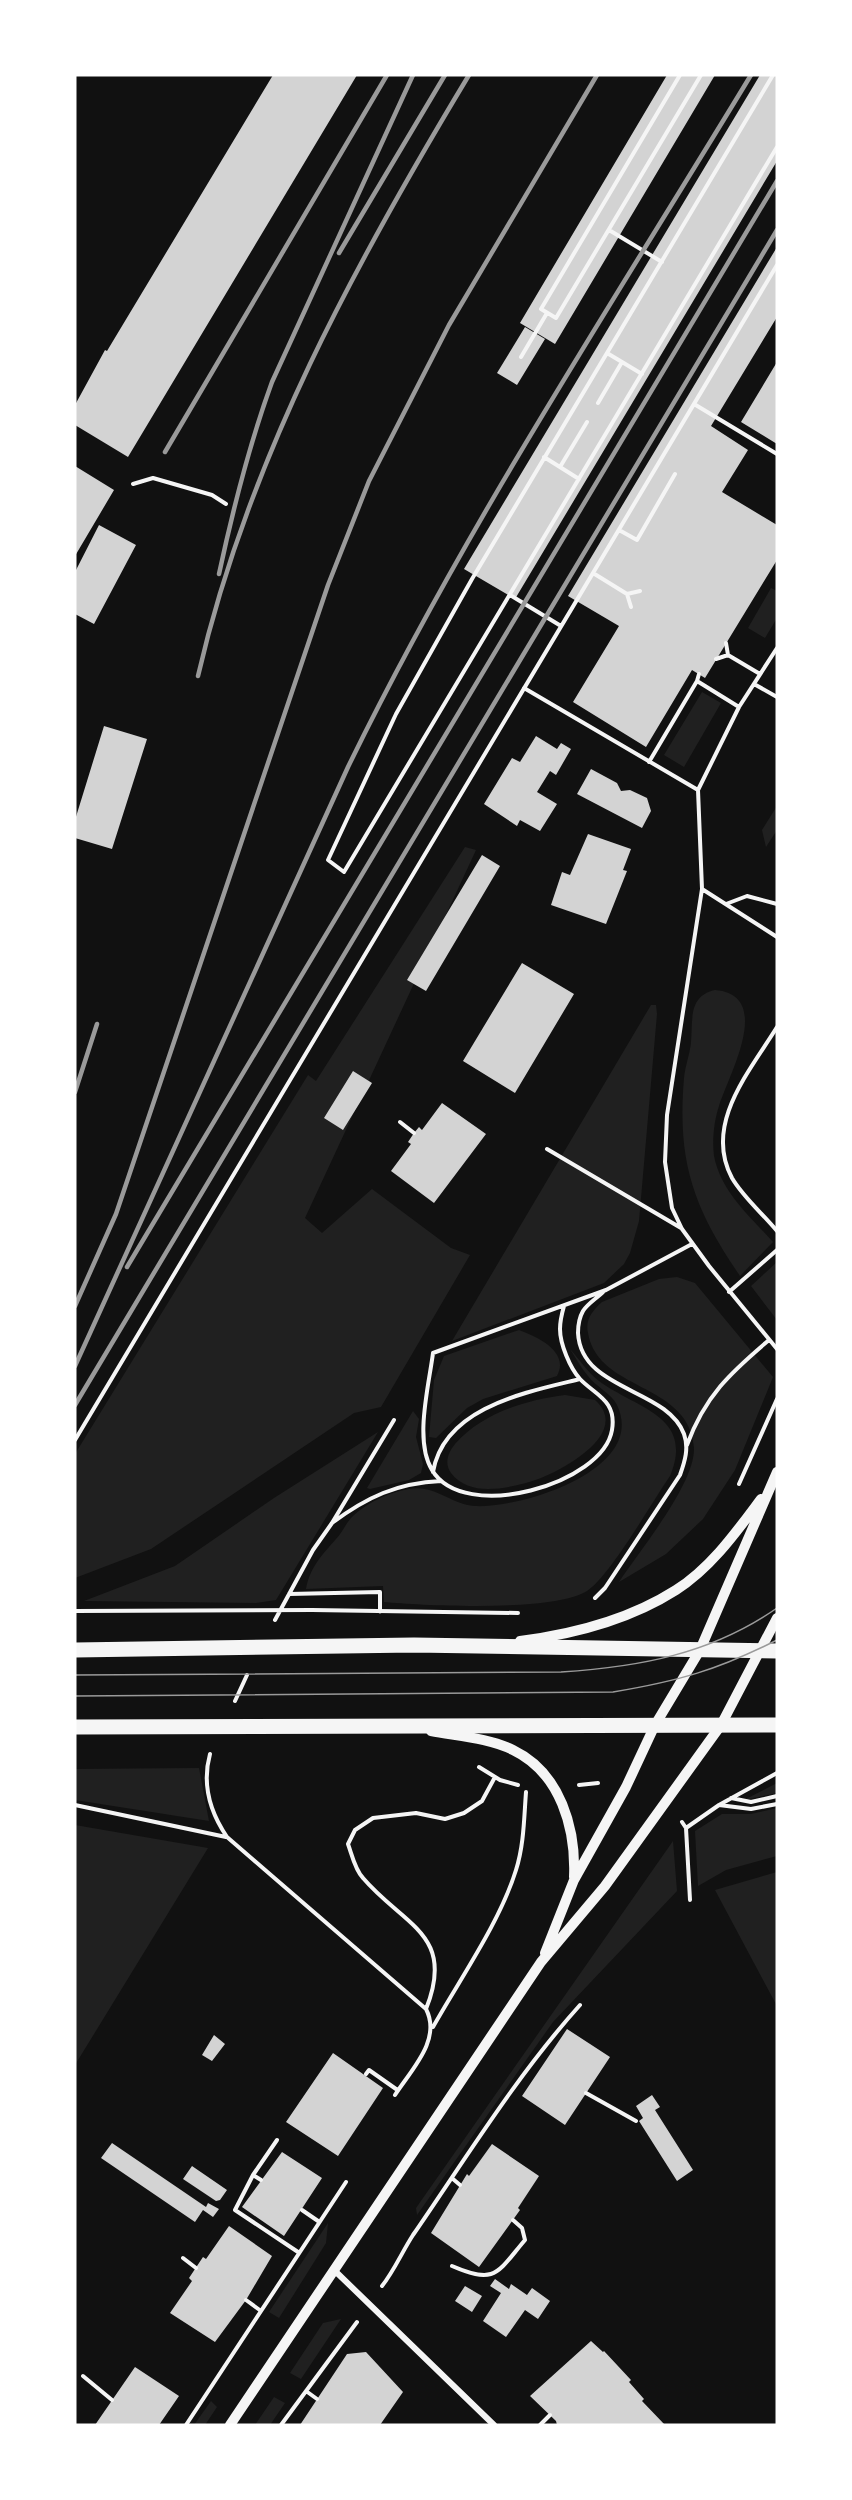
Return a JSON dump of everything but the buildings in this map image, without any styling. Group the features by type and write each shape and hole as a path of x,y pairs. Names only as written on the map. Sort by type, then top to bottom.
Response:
{"main road":[{"path":"75,1650 414,1645 777,1651"},
{"path":"75,1727 777,1725"}],"street":[{"path":"541,1962 574,1880 626,1787 655,1725 700,1650 777,1472"},
{"path":"478,1646 556,1637 604,1624 677,1590 733,1537 772,1484"},
{"path":"230,2425 541,1962 605,1886 721,1725 777,1618"},
{"path":"413,1727 503,1746 522,1755 537,1768 552,1785 569,1821 574,1842 574,1880"},
{"path":"333,2269 494,2425"}],"path":[{"path":"680,75 541,309 556,318 701,75"},
{"path":"773,75 544,458 396,714 328,860 344,872 777,147"},
{"path":"608,230 662,262"},
{"path":"75,1440 777,264"},
{"path":"521,357 547,313"},
{"path":"607,353 642,374"},
{"path":"598,403 622,362"},
{"path":"694,404 777,454"},
{"path":"560,467 587,422"},
{"path":"544,458 579,478"},
{"path":"619,530 637,540 675,474"},
{"path":"133,484 153,478 212,495 226,504"},
{"path":"593,573 627,594 631,607"},
{"path":"627,594 640,591"},
{"path":"510,595 561,626"},
{"path":"726,643 728,655"},
{"path":"777,648 739,707 698,790 702,889 667,1115 665,1162 672,1208 682,1229 729,1292 777,1349"},
{"path":"716,659 728,655 760,674"},
{"path":"649,762 699,674"},
{"path":"697,681 739,707"},
{"path":"754,684 777,697"},
{"path":"524,688 698,790"},
{"path":"702,889 777,937"},
{"path":"725,904 747,897 777,904"},
{"path":"777,1027 731,1104 723,1125 722,1144 733,1179 777,1231"},
{"path":"400,1122 414,1134"},
{"path":"547,1149 682,1229"},
{"path":"564,1306 560,1329 569,1359 580,1379 598,1392 610,1409 612,1430 603,1450 586,1465 558,1480 504,1497 477,1496 452,1490 433,1472 426,1454 423,1429 434,1353 606,1290 692,1244"},
{"path":"729,1292 777,1250"},
{"path":"606,1290 583,1311 578,1325 579,1342 589,1362 604,1375 669,1413 678,1423 686,1445 686,1459 680,1475 605,1588 588,1604 607,1595"},
{"path":"686,1445 711,1395 734,1370 769,1340"},
{"path":"433,1472 440,1449 464,1423 481,1412 500,1401 580,1379"},
{"path":"735,1491 777,1399"},
{"path":"273,1624 313,1550 332,1523 394,1420"},
{"path":"332,1523 361,1502 380,1493 422,1482 441,1481"},
{"path":"288,1594 380,1592 380,1612"},
{"path":"75,1611 312,1610 526,1613"},
{"path":"232,1706 253,1665"},
{"path":"212,1746 206,1771 210,1798 215,1820 227,1837 426,2009 432,2028"},
{"path":"471,1763 495,1777 519,1785"},
{"path":"690,1900 685,1825 777,1773"},
{"path":"426,2009 437,1977 429,1942 419,1929 391,1906 361,1876 348,1844 355,1830 373,1818 416,1813 445,1819 464,1813 482,1801 495,1777"},
{"path":"395,2095 430,2041 432,2028 507,1896 517,1868 523,1838 526,1786"},
{"path":"730,1798 751,1802 777,1796"},
{"path":"75,1804 227,1837"},
{"path":"718,1805 751,1809 777,1804"},
{"path":"378,2292 453,2179 555,2033 580,2005"},
{"path":"536,2062 543,2065"},
{"path":"366,2074 369,2070 396,2089"},
{"path":"586,2093 636,2121"},
{"path":"277,2140 253,2175 235,2210 298,2252"},
{"path":"253,2175 261,2180"},
{"path":"453,2179 460,2185"},
{"path":"186,2425 318,2221 346,2182"},
{"path":"302,2210 318,2221"},
{"path":"452,2266 483,2277 497,2273 525,2240 522,2228 513,2220"},
{"path":"183,2258 196,2268"},
{"path":"246,2300 261,2311"},
{"path":"281,2425 360,2318"},
{"path":"83,2376 112,2400"},
{"path":"306,2391 317,2399"},
{"path":"540,2425 550,2415"}],"shaded area":[{"path":"771,588 777,591 777,618 765,638 748,628"},
{"path":"702,692 721,703 684,767 664,755"},
{"path":"777,806 777,830 766,847 762,830"},
{"path":"465,847 476,850 305,1218 322,1233 372,1189 451,1248 470,1255 381,1407 354,1413 151,1549 75,1578 75,1454 308,1075 316,1081"},
{"path":"715,990 733,995 742,1006 745,1021 738,1057 716,1118 713,1137 714,1156 723,1181 730,1192 773,1242 740,1276 710,1228 700,1205 686,1159 683,1135 684,1078 692,1017 700,998"},
{"path":"651,1005 656,1005 657,1014 639,1221 630,1253 624,1264 604,1283 452,1341"},
{"path":"777,1262 777,1320 751,1286"},
{"path":"677,1277 695,1283 773,1377 735,1470 703,1519 666,1554 619,1582 676,1498 686,1480 694,1448 692,1435 686,1422 670,1404 628,1380 602,1361 593,1349 588,1333 588,1320 602,1302 659,1279"},
{"path":"519,1330 543,1341 556,1353 560,1367 557,1376 483,1399 467,1408 436,1438 429,1437 434,1380 444,1356"},
{"path":"570,1349 599,1381 658,1416 669,1427 675,1440 676,1456 670,1476 619,1555 596,1583 587,1591 571,1598 520,1605 489,1606 384,1602 383,1586 306,1589 310,1574 317,1562 350,1519 364,1507 386,1495 418,1488 474,1506 494,1505 520,1501 547,1492 574,1481 597,1466 614,1449 622,1428 617,1405 588,1376"},
{"path":"565,1395 595,1400 604,1412 605,1424 600,1436 579,1457 541,1478 501,1488 473,1487 459,1481 451,1473 447,1462 450,1451 466,1433 478,1424 505,1410 535,1400"},
{"path":"413,1411 419,1419 416,1437 423,1464 421,1473 409,1480 367,1488"},
{"path":"378,1432 276,1600 256,1603 84,1601 175,1566 274,1498"},
{"path":"199,1768 209,1821 75,1800 75,1769"},
{"path":"777,1783 777,1793 744,1800"},
{"path":"777,1808 777,1856 726,1870 698,1886 695,1831 722,1814 751,1814"},
{"path":"75,1825 208,1848 75,2065"},
{"path":"673,1841 677,1891 553,2022 417,2215 416,2208"},
{"path":"777,1872 777,2006 715,1890"},
{"path":"328,2223 326,2243 279,2318 269,2312"},
{"path":"341,2319 301,2379 290,2373 323,2323"},
{"path":"274,2397 285,2403 270,2425 255,2425"},
{"path":"211,2401 217,2407 205,2425 194,2425"}],"tram line":[{"path":"75,1675 590,1670 646,1662 700,1647 752,1624 777,1608"},
{"path":"75,1696 613,1692 658,1683 716,1667 777,1640"}],"railway":[{"path":"165,452 387,75"},
{"path":"219,574 242,477 272,382 413,75"},
{"path":"339,253 445,75"},
{"path":"198,676 219,596 245,517 276,440 346,291 469,75"},
{"path":"75,1306 116,1214 328,585 369,481 449,325 597,75"},
{"path":"75,1366 348,767 393,678 542,416 751,75"},
{"path":"127,1267 777,181"},
{"path":"75,1405 777,230"},
{"path":"75,1092 97,1024"}]}
